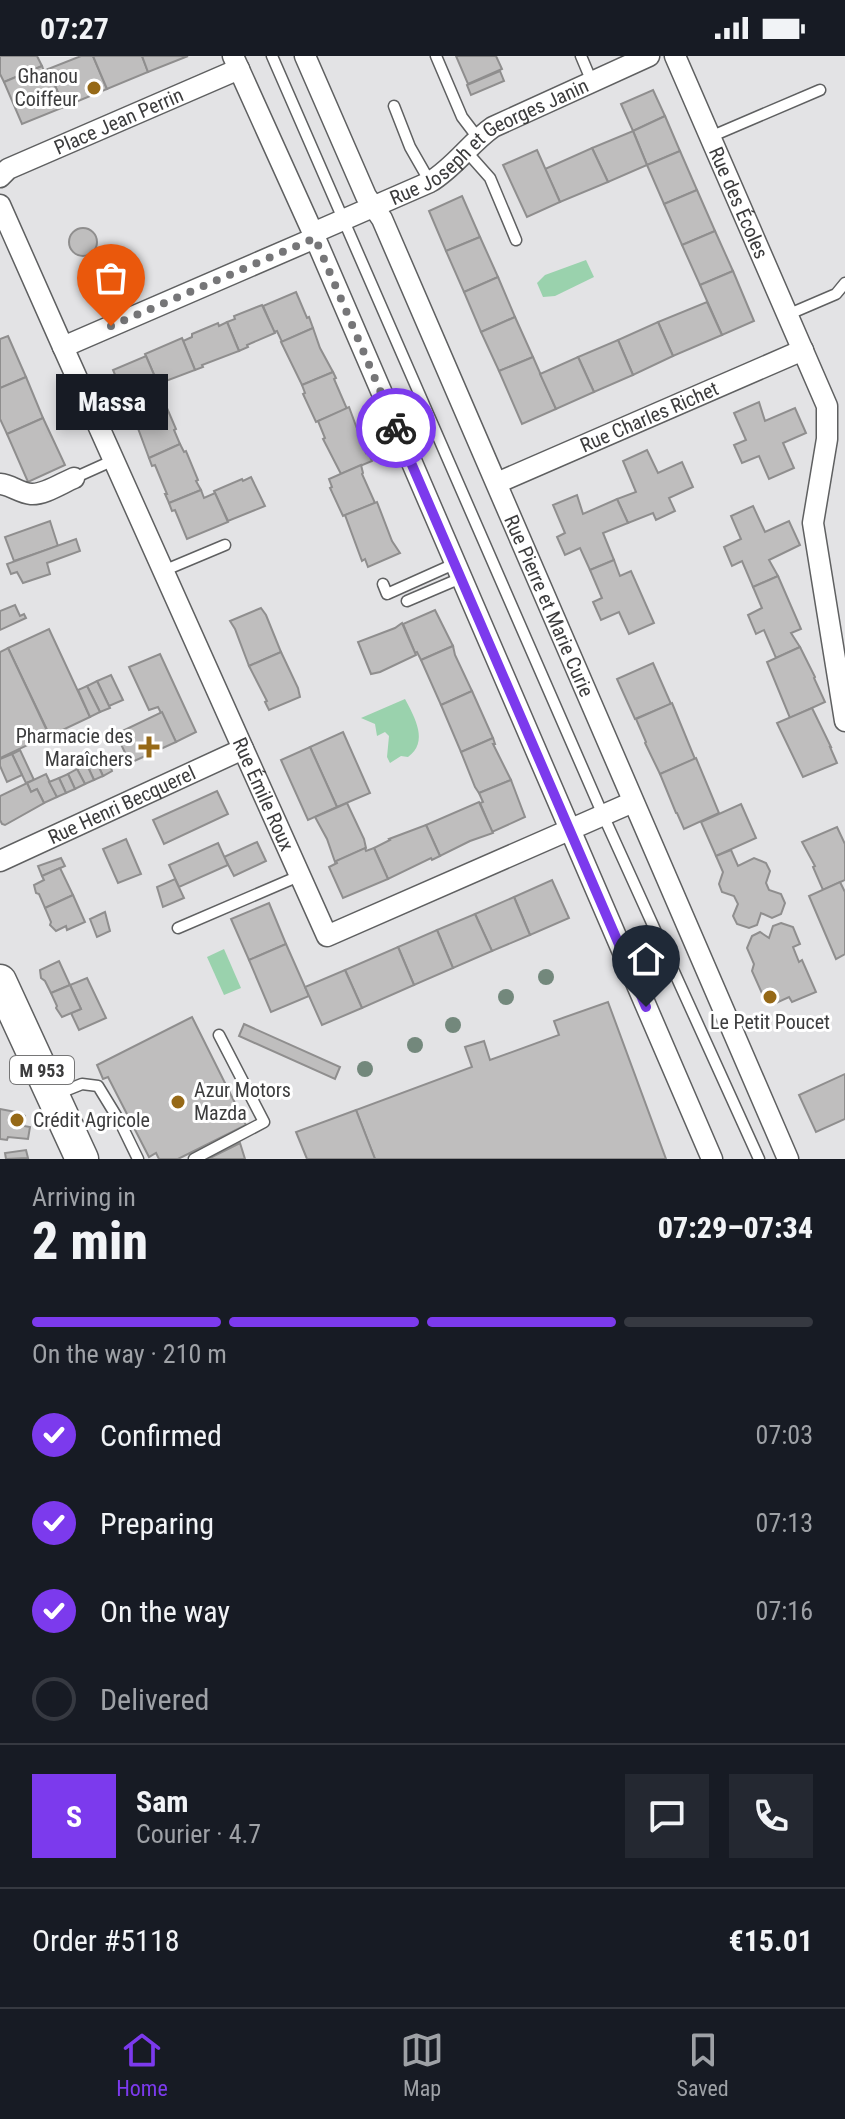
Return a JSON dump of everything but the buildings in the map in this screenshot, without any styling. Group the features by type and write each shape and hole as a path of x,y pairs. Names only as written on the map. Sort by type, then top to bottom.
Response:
{"main road":[{"name":"M 953","path":"0,981 82,1159"}],"street":[{"name":"Rue Pierre et Marie Curie","path":"305,56 366,196 389,233 788,1159"},
{"name":"Rue Joseph et Georges Janin","path":"314,236 445,173 493,127 649,56"},
{"name":"Rue des Écoles","path":"675,56 827,406 827,439 813,523 845,721"},
{"name":"Place Jean Perrin","path":"0,177 8,169 236,63"},
{"path":"236,63 314,236 712,1159"},
{"path":"0,205 63,347 314,236"},
{"name":"Rue Émile Roux","path":"63,347 327,936 633,802"},
{"name":"Rue Charles Richet","path":"497,483 803,350"},
{"path":"0,484 35,494 74,478"},
{"name":"Rue Henri Becquerel","path":"0,861 243,749"}],"lane":[{"path":"272,56 603,815 759,1159"},
{"path":"436,56 516,240"},
{"path":"581,56 592,82"},
{"path":"710,137 820,90"},
{"path":"394,106 410,147 430,182"},
{"path":"787,315 836,294 845,283"},
{"path":"74,478 114,460"},
{"path":"163,571 225,545"},
{"path":"383,584 387,594 457,571"},
{"path":"407,601 457,571"},
{"path":"178,928 299,876"},
{"path":"194,1159 264,1122 219,1035"},
{"path":"54,1095 82,1084 98,1086 138,1159"}],"green space":[{"path":"586,260 594,277 555,296 543,297 537,283 545,275"},
{"path":"405,699 418,730 418,744 408,757 401,756 390,763 387,757 389,736 385,732 377,736 375,724 361,718"},
{"path":"224,949 241,988 224,995 207,957"}],"way so far":[{"path":"111,326 315,238 396,428"}],"place":[{"name":"Ghanou Coiffeur","path":"94,88"},
{"name":"Massa","path":"111,326"},
{"name":"Pharmacie des Maraîchers","path":"149,747"},
{"name":"Le Petit Poucet","path":"770,997"},
{"name":"Azur Motors Mazda","path":"178,1102"},
{"name":"Crédit Agricole","path":"17,1120"}],"route":[{"path":"396,428 646,1007"}]}
